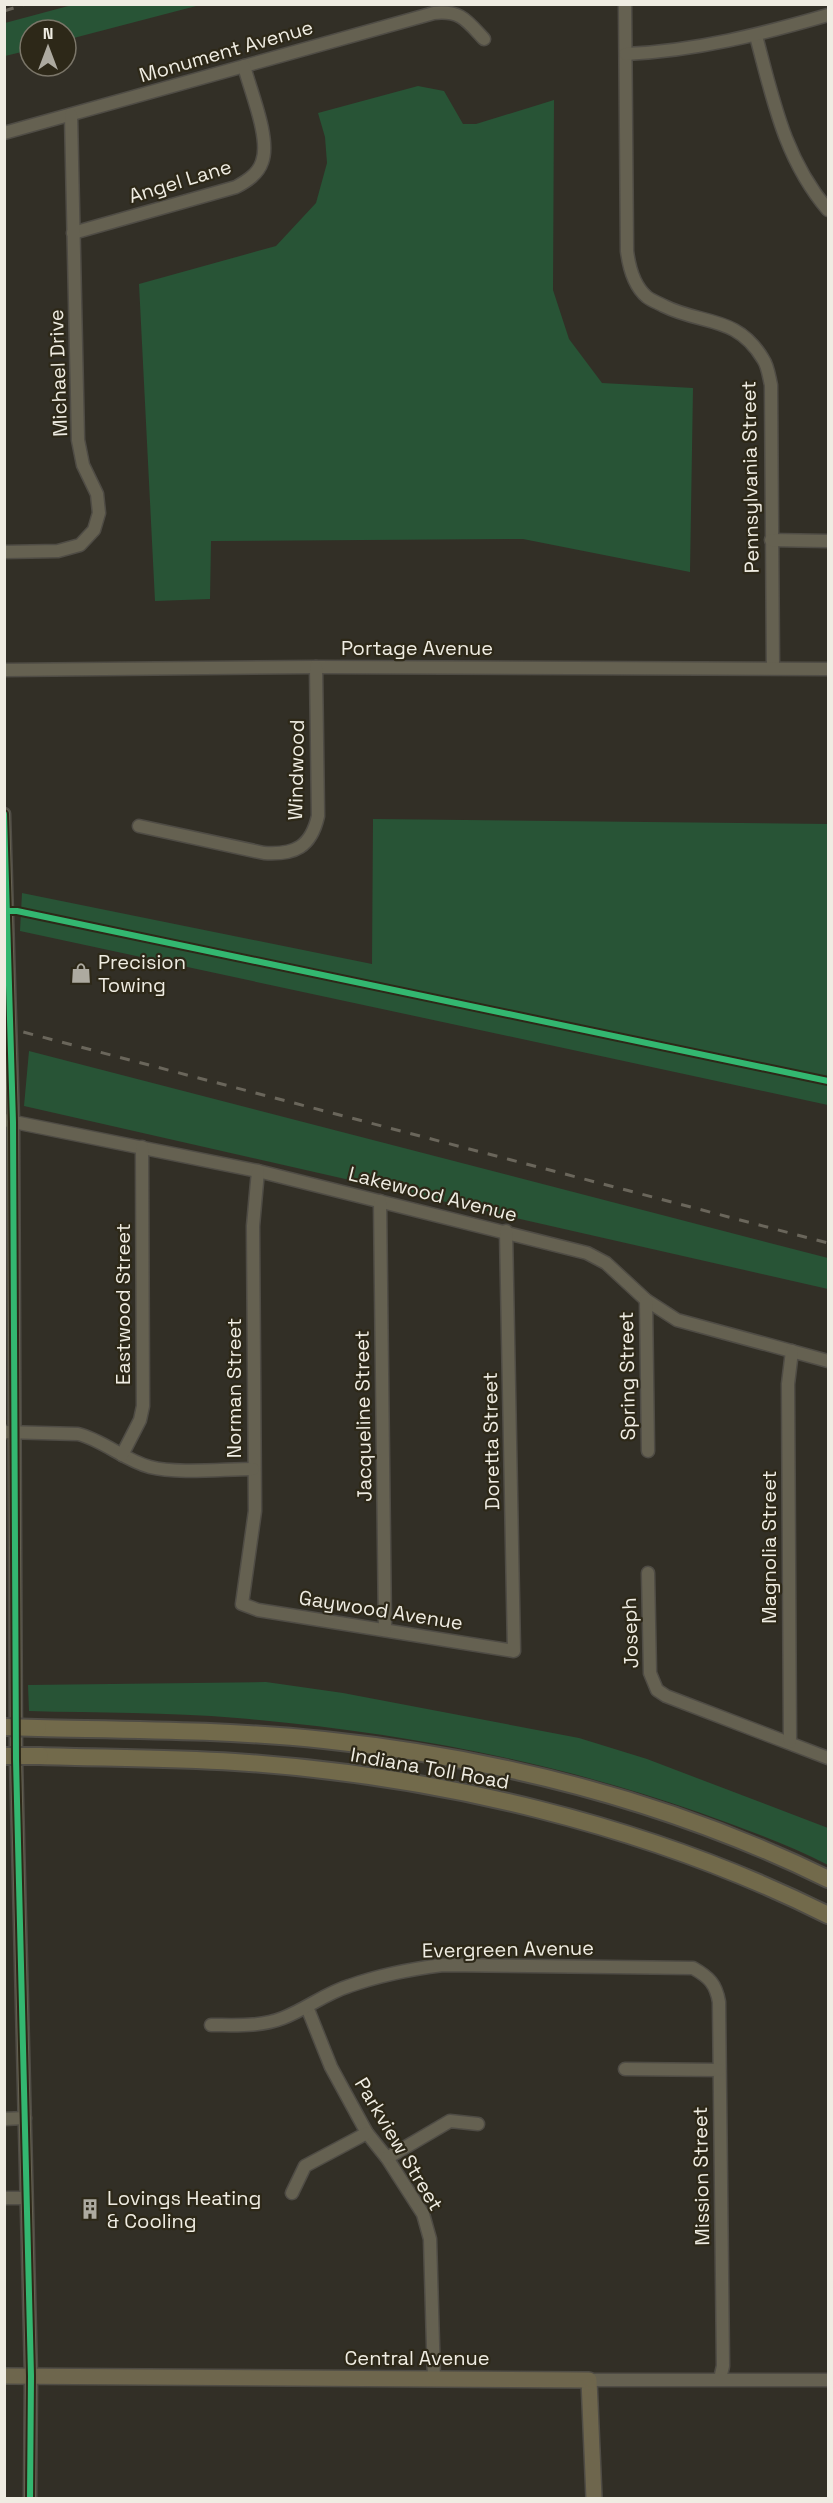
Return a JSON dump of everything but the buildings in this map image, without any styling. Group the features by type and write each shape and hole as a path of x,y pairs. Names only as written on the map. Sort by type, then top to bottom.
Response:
{"highway":[{"name":"Indiana Toll Road","path":"4,1727 205,1732 323,1740 481,1764 563,1783 641,1805 740,1841 828,1879"},
{"name":"Indiana Toll Road","path":"4,1756 237,1762 330,1771 449,1790 569,1818 637,1839 752,1881 828,1915"}],"main road":[{"name":"Central Avenue","path":"4,2376 589,2380"},
{"path":"589,2380 594,2499"}],"street":[{"name":"Pennsylvania Street","path":"625,4 629,266 636,283 647,297 671,309 726,324 748,338 765,360 771,385 773,668"},
{"name":"Monument Avenue","path":"4,133 445,12 457,14 466,20 484,39"},
{"path":"626,54 697,48 756,36 828,15"},
{"path":"756,36 781,130 805,179 828,210"},
{"name":"Angel Lane","path":"74,233 237,187 253,177 262,162 265,144 244,66"},
{"name":"Michael Drive","path":"4,552 58,551 80,545 94,530 99,513 96,494 83,465 78,440 71,115"},
{"path":"771,540 828,541"},
{"name":"Portage Avenue","path":"4,670 316,667 828,669"},
{"name":"Windwood","path":"139,825 281,855 296,850 307,842 315,830 318,816 316,667"},
{"path":"4,814 9,1121 10,1432 31,2376 30,2499"},
{"name":"Lakewood Avenue","path":"9,1121 258,1171 587,1253 606,1263 646,1300 677,1320 828,1361"},
{"name":"Eastwood Street","path":"122,1455 141,1420 143,1406 142,1147"},
{"name":"Norman Street","path":"242,1604 255,1511 253,1226 258,1171"},
{"name":"Jacqueline Street","path":"380,1201 385,1630"},
{"name":"Doretta Street","path":"506,1231 514,1651"},
{"name":"Spring Street","path":"646,1300 648,1451"},
{"name":"Magnolia Street","path":"790,1742 788,1384 792,1351"},
{"path":"10,1432 78,1434 152,1467 253,1469"},
{"name":"Joseph","path":"648,1573 650,1673 657,1690 666,1696 790,1742"},
{"name":"Gaywood Avenue","path":"242,1604 258,1610 514,1651"},
{"path":"790,1742 828,1758"},
{"name":"Evergreen Avenue","path":"211,2025 264,2024 285,2018 346,1986 409,1970 443,1965 693,1968 707,1976"},
{"name":"Mission Street","path":"707,1976 717,1988 719,2002 723,2366 720,2379"},
{"name":"Parkview Street","path":"307,2007 330,2067 366,2133 387,2158 423,2214 430,2239 434,2380"},
{"path":"625,2069 719,2070"},
{"path":"4,2119 25,2118"},
{"path":"387,2158 450,2121 478,2124"},
{"path":"292,2193 305,2166 366,2133"},
{"path":"4,2198 26,2198"},
{"name":"Central Avenue","path":"589,2380 828,2380"}],"green space":[{"path":"72,4 200,5 78,37 78,18 24,18"},
{"path":"18,20 18,53 5,56 5,23"},
{"path":"418,86 444,91 463,124 476,124 554,100 553,290 569,339 602,383 693,388 690,572 523,539 211,541 210,599 155,601 139,284 276,246 316,203 327,163 325,137 318,113"},
{"path":"373,819 828,824 828,1105 20,931 22,893 372,964"},
{"path":"29,1051 828,1258 828,1289 24,1106"},
{"path":"266,1682 343,1693 579,1738 647,1759 828,1828 828,1865 748,1830 642,1794 585,1777 470,1750 354,1731 237,1718 29,1711 28,1685"}],"railway":[{"path":"4,11 26,4"},
{"path":"4,1027 828,1243"}],"cycle path":[{"path":"4,814 13,1122 16,1760 31,2376 30,2498"},
{"path":"4,911 17,911 828,1081"}],"place":[{"name":"Precision Towing","path":"81,973"},
{"name":"Lovings Heating & Cooling","path":"90,2209"}]}
